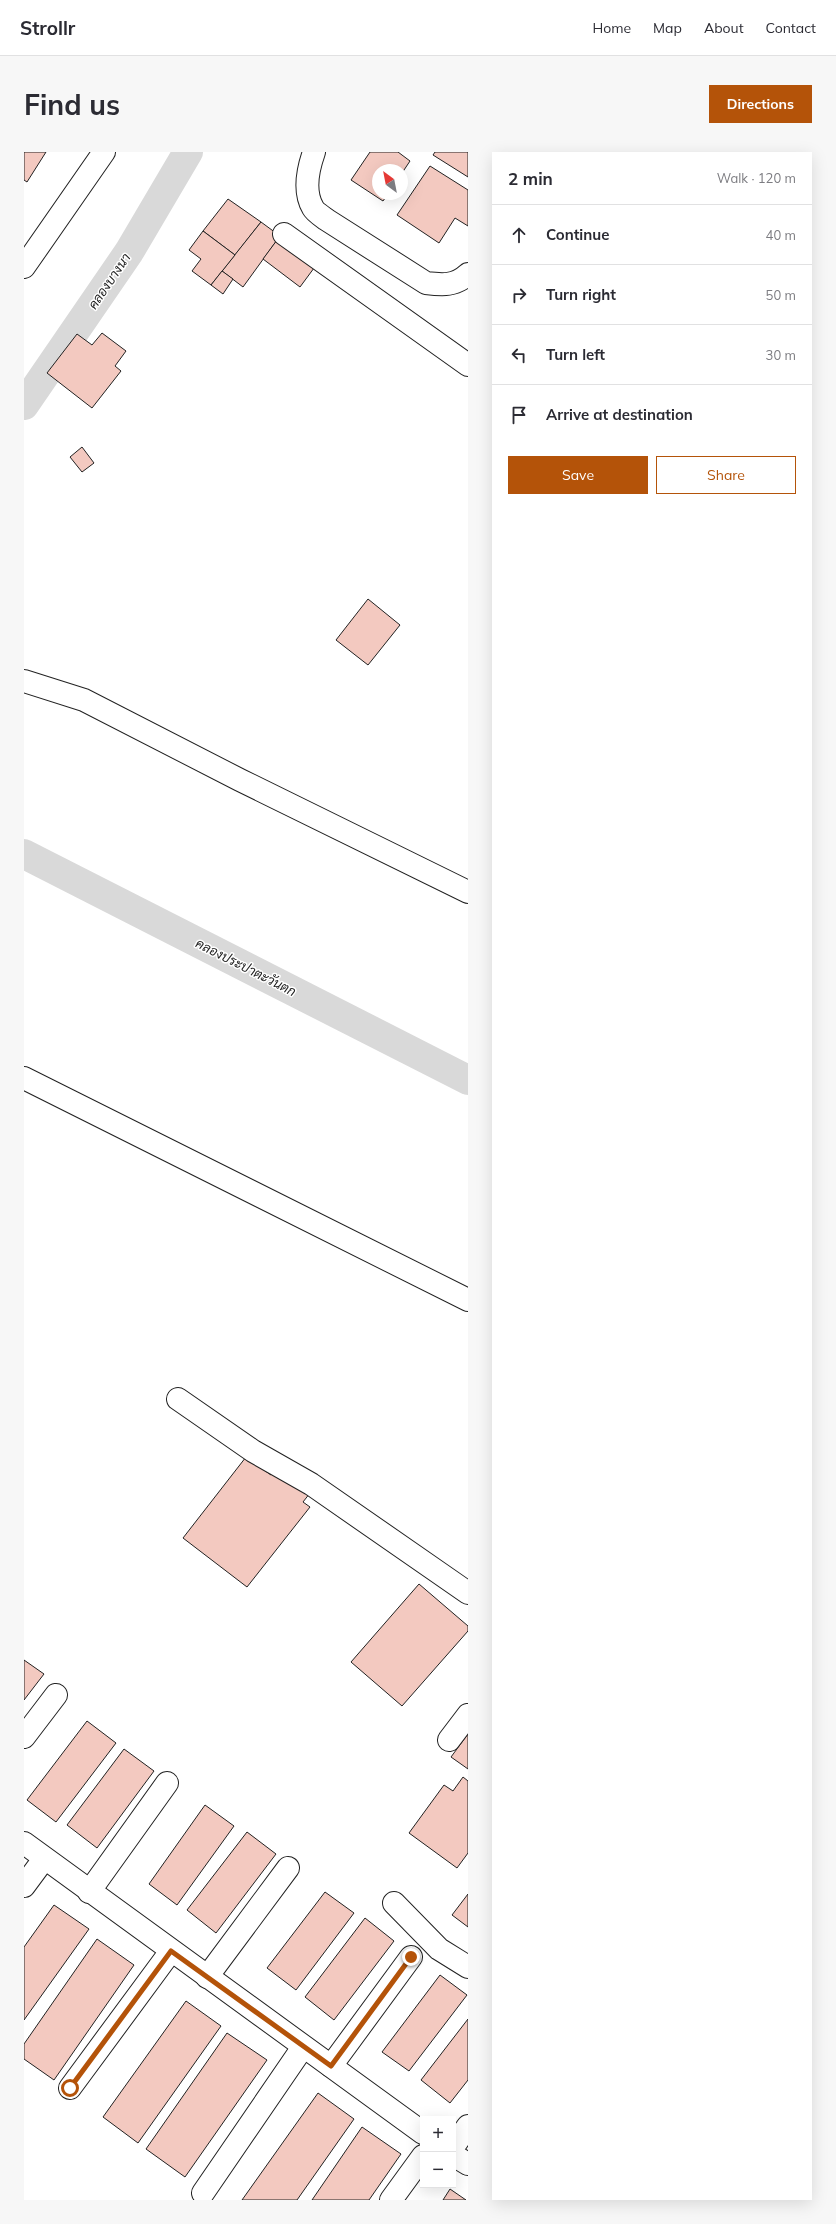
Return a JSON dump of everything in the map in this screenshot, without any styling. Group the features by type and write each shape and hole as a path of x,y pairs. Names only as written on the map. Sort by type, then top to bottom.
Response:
{"street":[{"path":"24,267 104,152"},
{"path":"314,152 310,164 307,185 313,208 327,220 426,283 444,285 459,282 468,274"},
{"path":"284,234 468,366"},
{"path":"24,681 84,700 240,780 468,892"},
{"path":"24,1078 468,1300"},
{"path":"178,1399 253,1451 311,1484 468,1593"},
{"path":"24,1737 56,1695"},
{"path":"449,1740 468,1715"},
{"path":"89,1892 167,1782"},
{"path":"24,1843 89,1892 420,2131"},
{"path":"24,1886 44,1859"},
{"path":"207,1977 288,1868"},
{"path":"394,1903 439,1949 468,1967"},
{"path":"70,2088 171,1951"},
{"path":"331,2066 411,1957"},
{"path":"202,2193 303,2047"},
{"path":"456,2143 468,2126"},
{"path":"456,2157 468,2164"},
{"path":"391,2200 420,2160"}],"building":[{"path":"24,152 46,152 27,182 24,180"},
{"path":"370,152 398,152 410,161 408,164 372,164 372,194 351,180"},
{"path":"435,152 468,152 468,177 433,155"},
{"path":"430,166 468,190 468,226 455,218 439,243 397,215"},
{"path":"228,199 261,222 235,255 203,231"},
{"path":"261,222 280,236 243,287 222,271"},
{"path":"203,231 235,255 211,285 192,271 201,259 189,250"},
{"path":"280,236 317,264 300,287 263,259"},
{"path":"222,271 233,279 223,294 211,285"},
{"path":"102,333 126,351 115,366 121,371 92,408 47,373 77,334 92,345"},
{"path":"82,447 94,463 82,472 70,457"},
{"path":"368,599 400,625 368,665 336,640"},
{"path":"246,1457 271,1475 278,1467 310,1493 303,1502 310,1507 247,1587 183,1538"},
{"path":"419,1584 468,1626 468,1631 402,1706 351,1662"},
{"path":"24,1660 44,1674 24,1700"},
{"path":"87,1721 116,1743 56,1822 27,1800"},
{"path":"468,1734 468,1769 451,1757"},
{"path":"124,1749 154,1771 97,1848 67,1825"},
{"path":"463,1777 468,1781 468,1853 457,1868 409,1833 444,1785 453,1791"},
{"path":"205,1805 234,1826 177,1905 149,1884"},
{"path":"247,1832 276,1854 216,1933 187,1910"},
{"path":"325,1892 354,1913 296,1990 267,1968"},
{"path":"468,1894 468,1927 452,1915"},
{"path":"54,1905 89,1929 24,2020 24,1947"},
{"path":"365,1918 394,1941 334,2020 305,1997"},
{"path":"97,1939 134,1965 54,2080 24,2059 24,2044"},
{"path":"440,1975 467,1995 409,2071 382,2052"},
{"path":"186,2001 221,2026 138,2143 103,2117"},
{"path":"468,2019 468,2080 450,2103 421,2080"},
{"path":"227,2033 267,2060 185,2177 146,2149"},
{"path":"318,2093 354,2119 297,2200 242,2200"},
{"path":"362,2127 401,2154 369,2200 312,2200"},
{"path":"450,2189 466,2200 443,2200"}],"waterway":[{"name":"คลองบางนา","path":"24,405 129,252 188,152"},
{"name":"คลองประปาตะวันตก","path":"24,854 468,1080"}],"route":[{"path":"70,2088 171,1951 331,2066 411,1957"}]}
